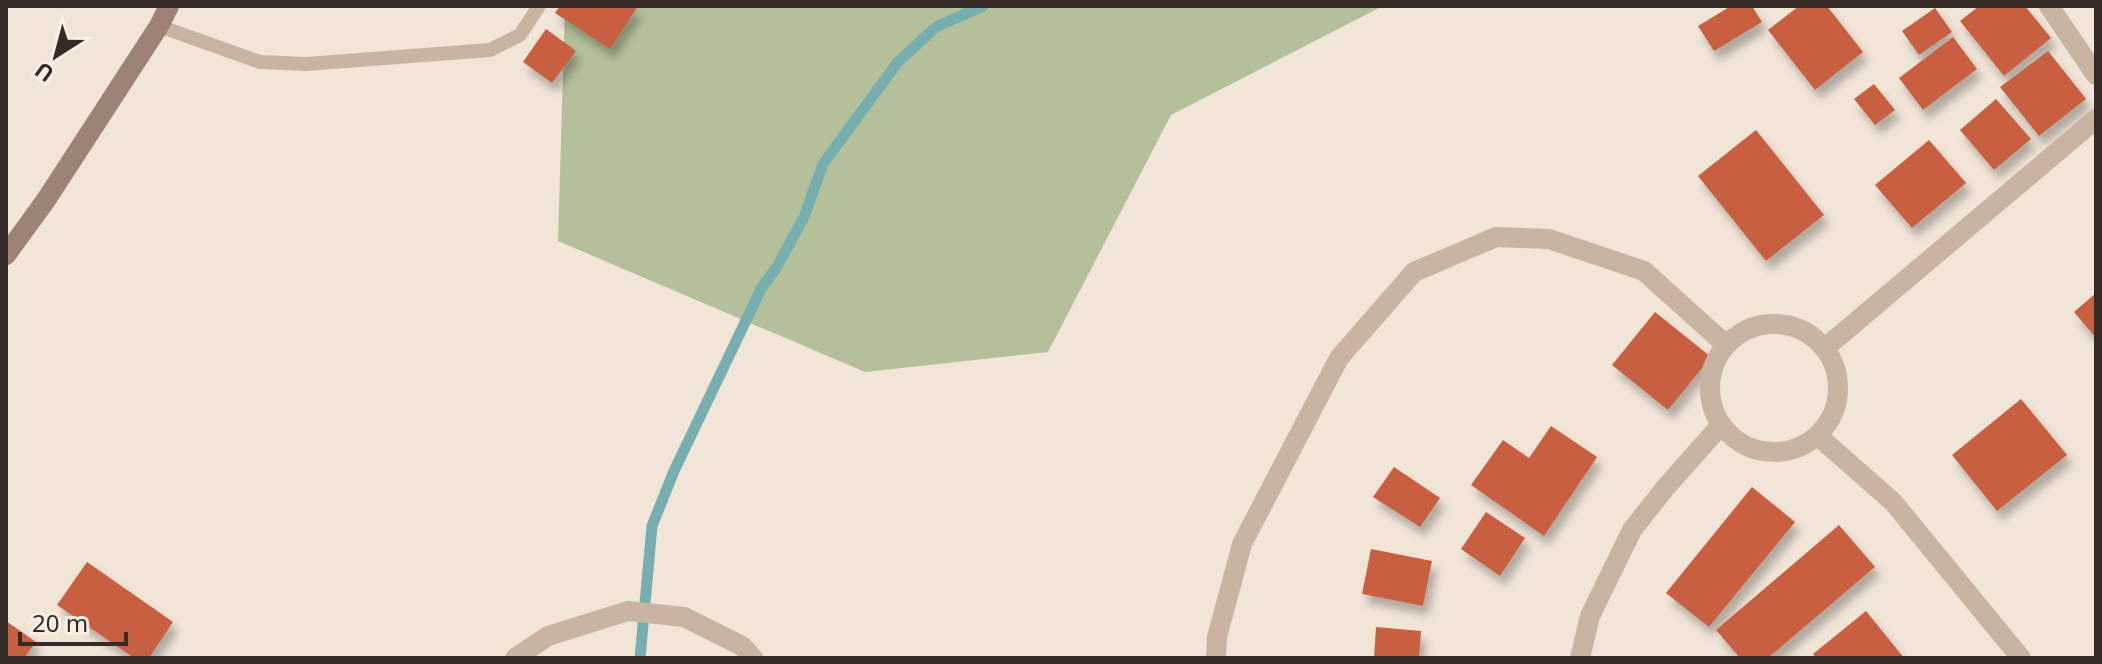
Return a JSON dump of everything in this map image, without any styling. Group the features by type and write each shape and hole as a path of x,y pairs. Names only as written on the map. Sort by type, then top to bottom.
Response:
{"main road":[{"path":"6,255 46,200 167,12"}],"street":[{"path":"2049,6 2096,75"},
{"path":"1825,348 2096,119"},
{"path":"1216,658 1217,637 1242,544 1339,358 1414,272 1496,237 1549,239 1644,271 1726,345"},
{"path":"1765,324 1788,325 1809,333 1825,348 1837,370 1839,394 1833,417 1818,436 1803,447 1785,452 1750,448 1733,438 1721,425 1712,405 1710,383 1715,363 1726,345 1744,331 1765,324"},
{"path":"1580,658 1590,616 1632,530 1721,425"},
{"path":"1818,436 1893,502 2021,658"},
{"path":"515,658 548,636 628,611 684,617 742,646 753,658"}],"lane":[{"path":"167,12 260,62 306,64 490,50 520,35 539,6"}],"green space":[{"path":"565,6 1383,6 1171,115 1048,352 865,372 558,241"}],"building":[{"path":"560,6 638,6 610,49 555,13"},
{"path":"1731,6 1752,6 1762,22 1714,51 1698,26"},
{"path":"1799,6 1827,6 1863,52 1815,90 1768,30"},
{"path":"1979,6 2025,6 2051,38 2004,76 1960,21"},
{"path":"1935,8 1952,32 1919,55 1902,31"},
{"path":"546,29 576,51 552,83 523,62"},
{"path":"1953,37 1977,69 1923,110 1899,78"},
{"path":"2048,51 2086,99 2039,136 2000,87"},
{"path":"1874,84 1895,110 1875,125 1854,99"},
{"path":"1996,99 2031,139 1994,170 1960,130"},
{"path":"1756,130 1824,215 1766,261 1698,176"},
{"path":"1929,140 1966,183 1912,228 1875,185"},
{"path":"2096,293 2096,338 2074,312"},
{"path":"1655,312 1711,357 1668,410 1612,365"},
{"path":"2021,399 2067,455 1997,511 1952,455"},
{"path":"1551,426 1597,457 1544,536 1471,485 1503,440 1529,458"},
{"path":"1394,467 1440,498 1420,527 1373,497"},
{"path":"1752,487 1795,522 1709,627 1666,593"},
{"path":"1486,512 1525,538 1500,576 1461,549"},
{"path":"1839,525 1875,567 1768,658 1740,658 1716,630"},
{"path":"1371,549 1432,561 1423,606 1362,594"},
{"path":"87,562 173,622 149,658 134,658 57,605"},
{"path":"1866,611 1904,658 1816,658 1813,654"},
{"path":"6,621 36,642 24,658 6,658"},
{"path":"1376,627 1421,631 1419,658 1374,658"}],"waterway":[{"path":"640,658 652,526 674,471 761,289 804,217 823,164 898,62 936,27 983,6"}]}
